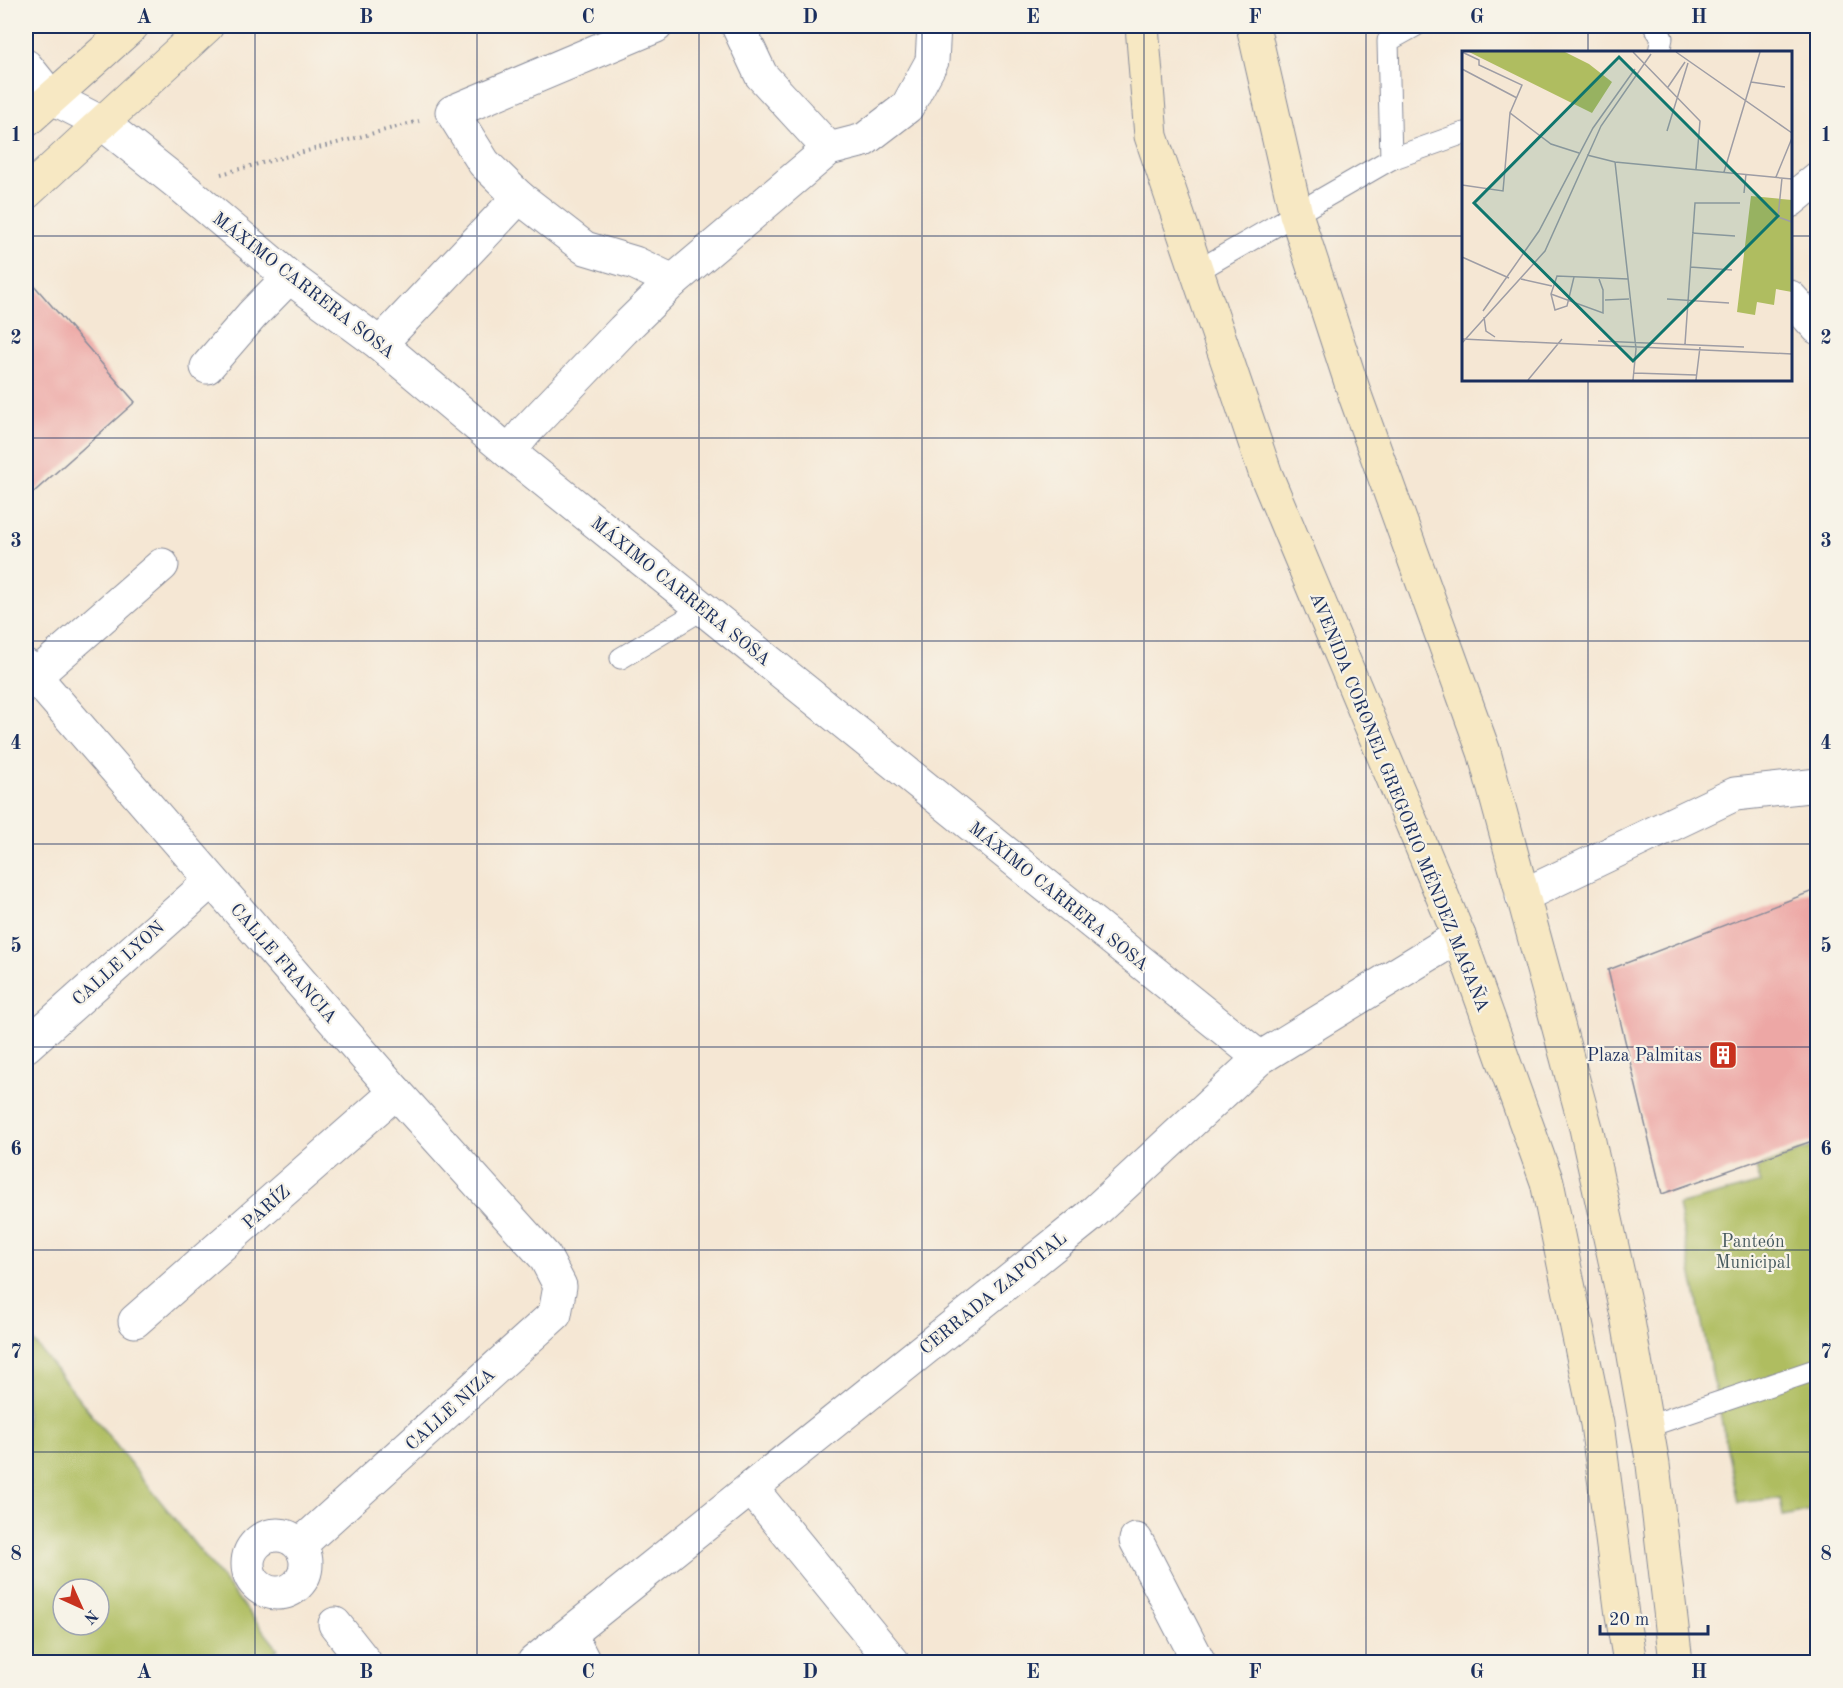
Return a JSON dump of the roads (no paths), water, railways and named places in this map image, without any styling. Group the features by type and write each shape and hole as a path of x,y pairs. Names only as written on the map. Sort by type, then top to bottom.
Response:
{"main road":[{"path":"26,121 132,26"},
{"path":"26,193 207,26"},
{"name":"AVENIDA CORONEL GREGORIO MÉNDEZ MAGAÑA","path":"1142,26 1151,136 1266,475 1458,936 1547,1182 1597,1424 1630,1662"},
{"path":"1253,26 1296,214 1356,398 1484,752 1586,1128 1627,1315 1653,1465 1676,1662"}],"street":[{"path":"656,26 452,112 484,163 519,197 585,248 634,263 673,281"},
{"path":"738,26 761,75 830,149"},
{"path":"508,452 673,281 830,149 864,140 907,106 932,61 934,26"},
{"path":"26,66 51,97"},
{"name":"MÁXIMO CARRERA SOSA","path":"51,97 102,123 289,277 380,344 508,452 1260,1058"},
{"path":"1792,200 1818,178"},
{"path":"380,344 519,197"},
{"path":"207,367 289,277"},
{"path":"1792,298 1818,328"},
{"path":"28,676 162,565"},
{"name":"CALLE FRANCIA","path":"28,676 545,1257"},
{"path":"1522,896 1735,794 1818,785"},
{"name":"CALLE LYON","path":"26,1046 212,881"},
{"name":"CERRADA ZAPOTAL","path":"534,1662 577,1648 751,1488 1089,1217 1260,1058 1458,936"},
{"name":"PARÍZ","path":"135,1321 396,1092"},
{"name":"CALLE NIZA","path":"300,1545 555,1314 560,1286 545,1257"},
{"path":"751,1488 893,1662"},
{"path":"1136,1540 1199,1662"},
{"path":"335,1624 365,1662"}],"lane":[{"path":"1391,159 1388,41 1414,26"},
{"path":"1654,26 1662,38 1659,51"},
{"path":"1197,271 1391,159 1462,134"},
{"path":"621,658 703,609"},
{"path":"1646,1427 1818,1369"}],"place":[{"name":"Plaza Palmitas","path":"1723,1055"}],"park label":[{"name":"Panteón Municipal","path":"1753,1251"}]}
